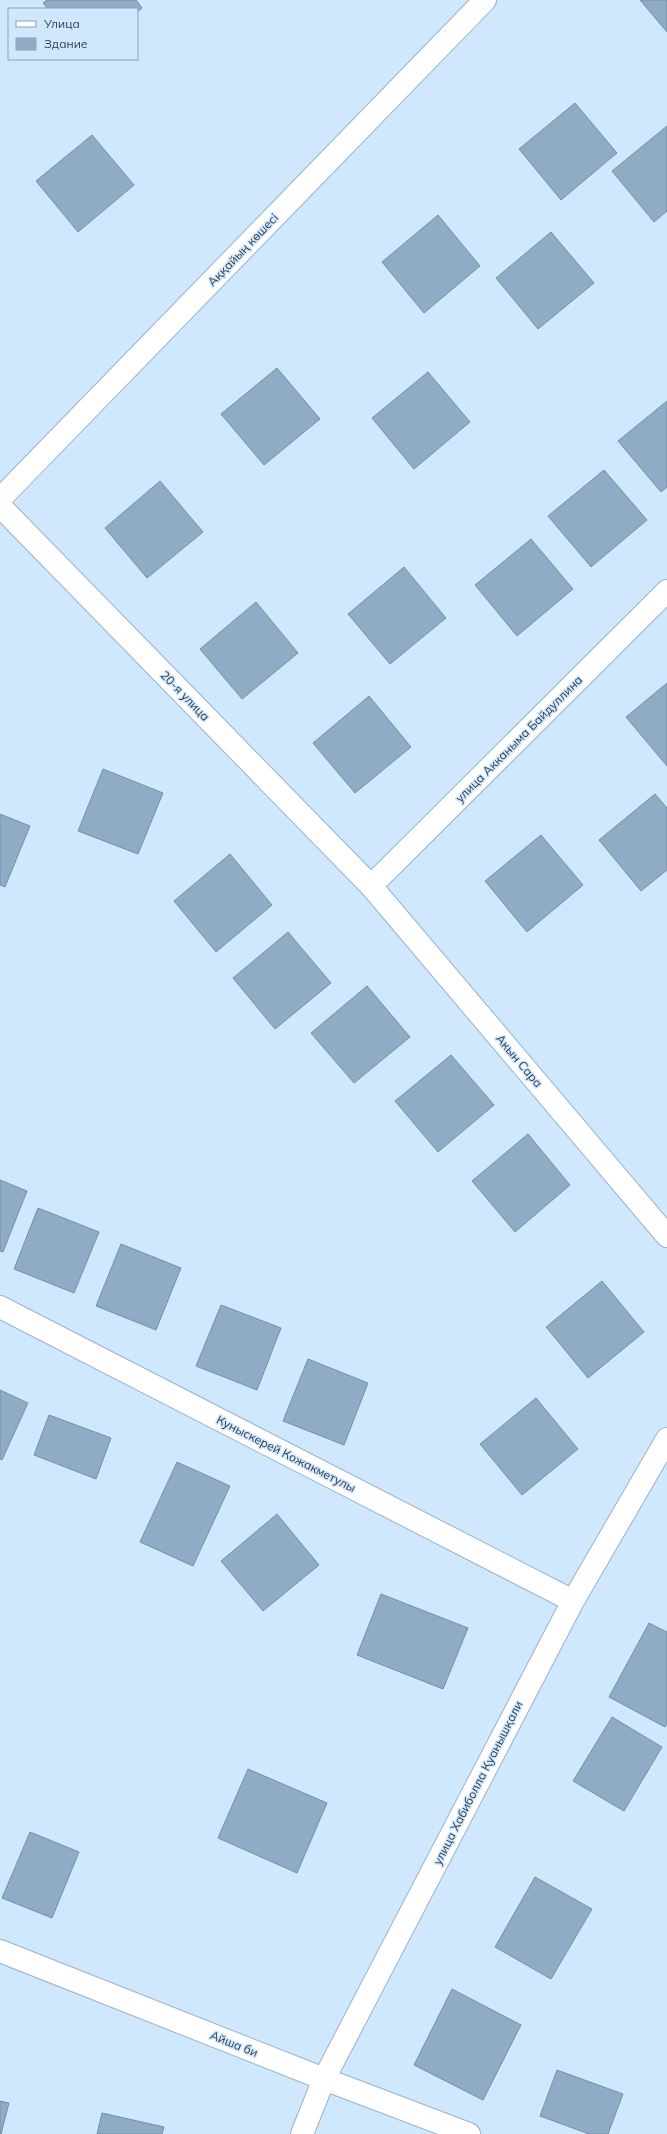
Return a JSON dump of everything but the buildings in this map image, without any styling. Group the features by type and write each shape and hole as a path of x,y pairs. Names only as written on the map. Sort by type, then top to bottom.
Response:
{"street":[{"name":"Аққайың көшесі","path":"0,499 485,0"},
{"name":"20-я улица","path":"0,506 371,886"},
{"name":"улица Акканыма Байдуллина","path":"371,886 667,592"},
{"name":"Акын Сара","path":"371,886 667,1236"},
{"name":"Куныскерей Кожакметулы","path":"0,1307 572,1600"},
{"name":"улица Хабиболла Қуанышқали","path":"302,2134 324,2079 572,1600 667,1439"},
{"name":"Айша би","path":"0,1951 324,2079 469,2134"}]}
